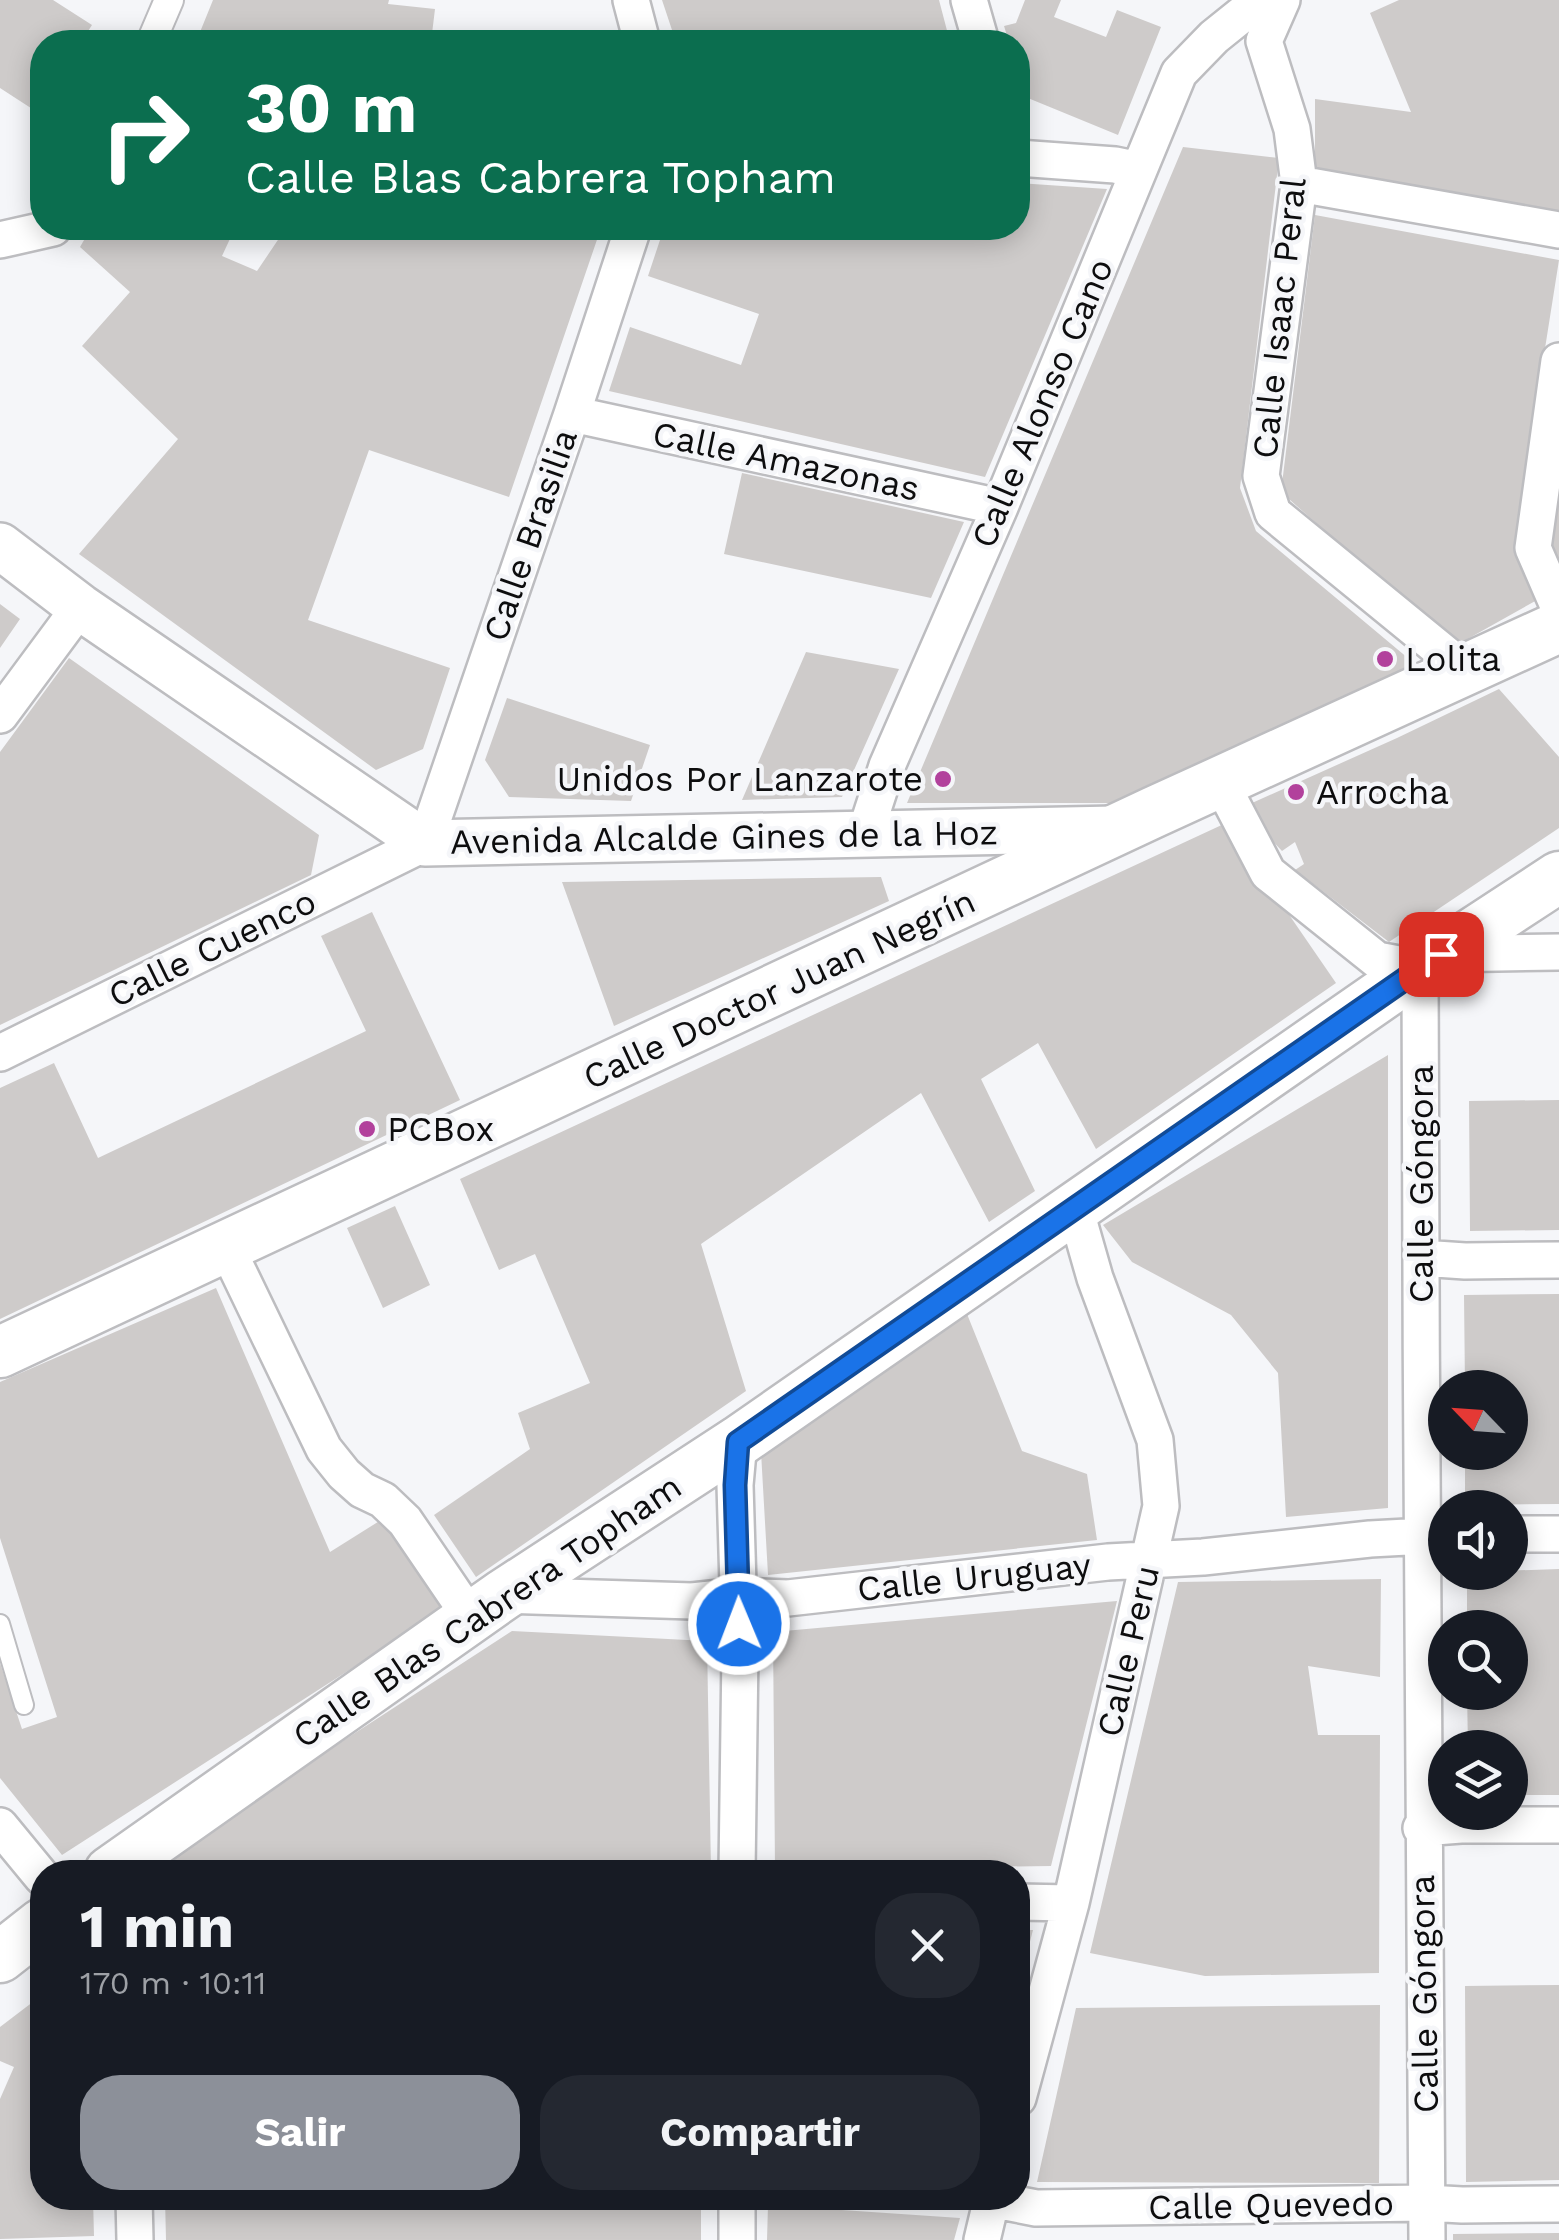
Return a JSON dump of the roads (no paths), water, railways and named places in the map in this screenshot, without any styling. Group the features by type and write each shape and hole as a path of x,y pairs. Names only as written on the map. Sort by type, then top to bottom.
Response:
{"main road":[{"name":"Calle Doctor Juan Negrín","path":"0,1352 1559,627"},
{"name":"Calle Blas Cabrera Topham","path":"127,1860 487,1606 738,1442 1430,961 1559,877"},
{"path":"0,1957 30,1933"}],"street":[{"path":"156,30 169,0"},
{"path":"631,0 639,30"},
{"path":"969,0 978,30"},
{"name":"Calle Alonso Cano","path":"866,834 886,766 1000,507 1180,73 1214,36 1260,0"},
{"name":"Calle Isaac Peral","path":"1282,0 1264,41 1292,129 1299,184 1261,476 1273,513 1465,670"},
{"path":"1030,159 1139,170"},
{"path":"1299,184 1559,230"},
{"path":"0,240 30,233"},
{"name":"Calle Brasilia","path":"425,842 629,240"},
{"path":"1559,360 1533,548 1559,608"},
{"name":"Calle Amazonas","path":"572,414 1000,507"},
{"name":"Avenida Alcalde Gines de la Hoz","path":"0,546 80,606 425,842 1122,829"},
{"path":"0,715 80,606"},
{"path":"1221,783 1268,873 1377,960 1430,961 1559,952"},
{"name":"Calle Cuenco","path":"0,1053 425,842"},
{"name":"Calle Góngora","path":"1430,961 1421,1258 1432,1490"},
{"name":"Calle Peru","path":"1030,2055 1072,1903 1160,1506 1154,1440 1094,1278 1075,1208"},
{"path":"226,1246 324,1449 362,1490 383,1500 405,1520 487,1606"},
{"path":"1421,1258 1559,1260"},
{"path":"737,1860 738,1442"},
{"path":"1528,1534 1559,1534"},
{"name":"Calle Uruguay","path":"487,1606 692,1601 739,1596 788,1598 1150,1559 1428,1536"},
{"name":"Calle Góngora","path":"1427,2240 1421,1828 1432,1590"},
{"path":"1421,1828 1559,1825"},
{"path":"0,1826 30,1862"},
{"path":"1030,1902 1072,1903"},
{"name":"Calle Quevedo","path":"1030,2207 1559,2204"},
{"path":"134,2210 135,2240"},
{"path":"736,2240 737,2210"},
{"path":"982,2240 988,2210"}],"lane":[{"path":"0,1624 24,1705"}],"place":[{"name":"Lolita","path":"1385,659"},
{"name":"Unidos Por Lanzarote","path":"943,779"},
{"name":"Arrocha","path":"1296,792"},
{"name":"PCBox","path":"367,1129"}]}
